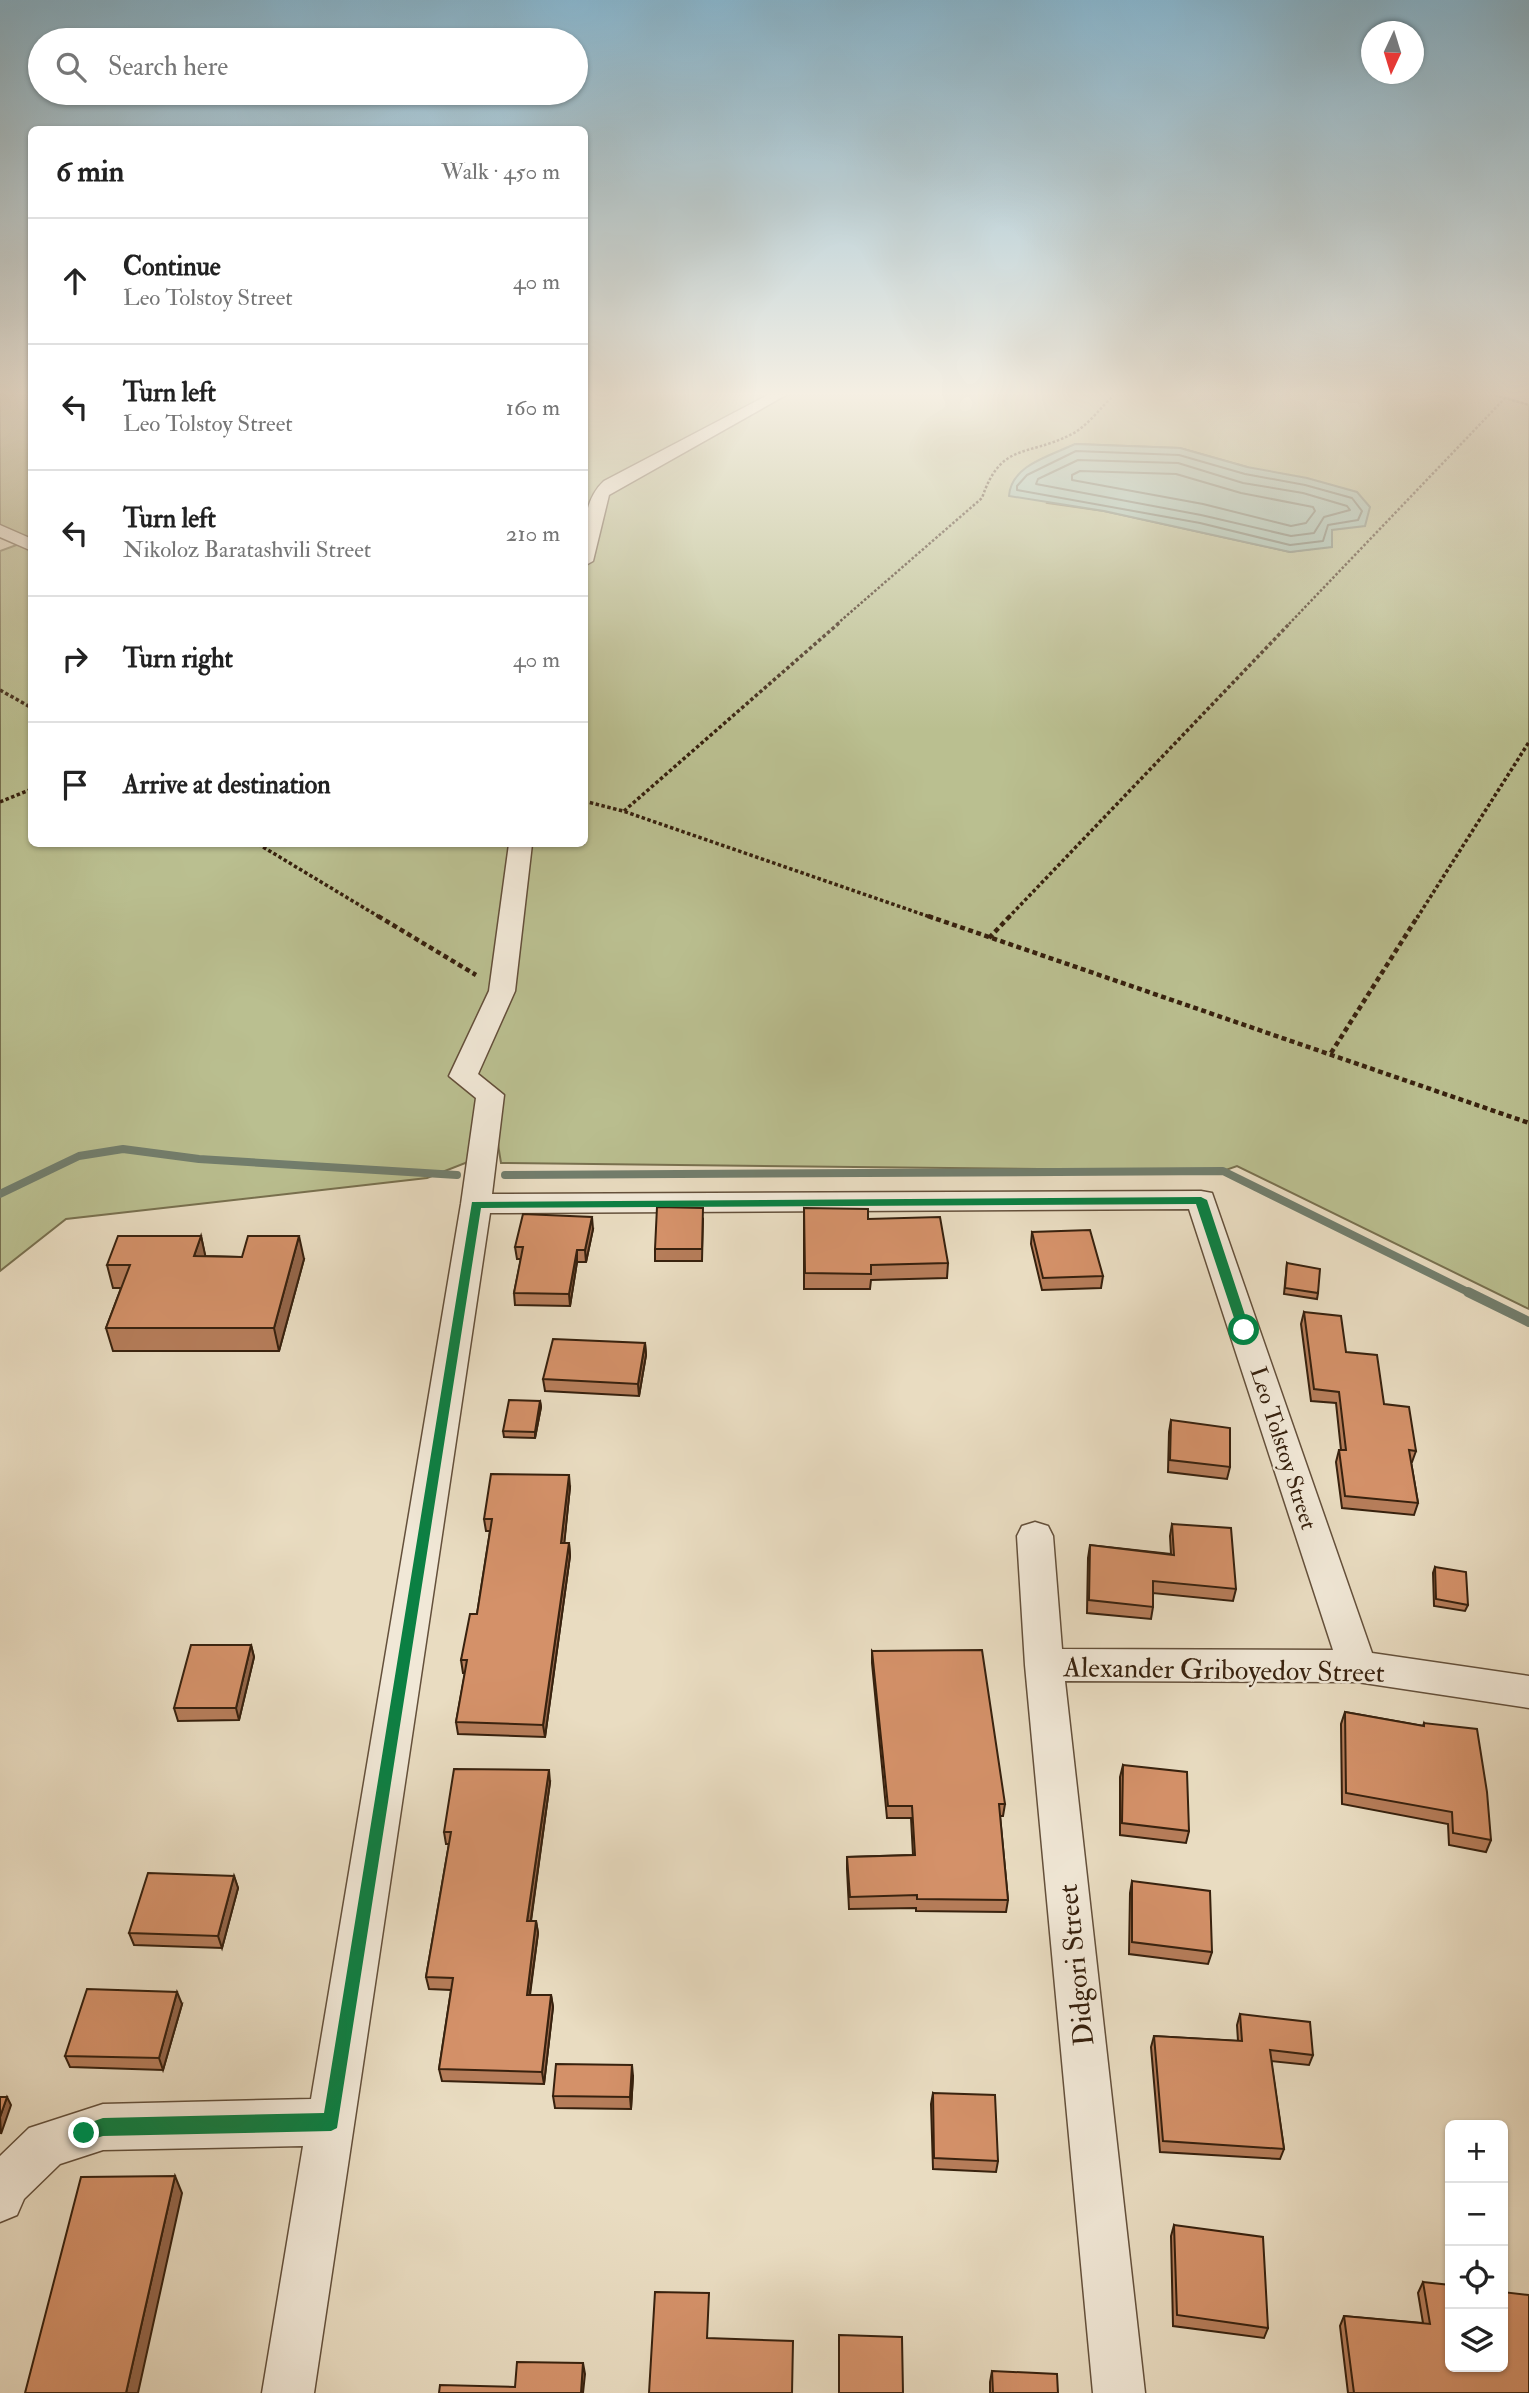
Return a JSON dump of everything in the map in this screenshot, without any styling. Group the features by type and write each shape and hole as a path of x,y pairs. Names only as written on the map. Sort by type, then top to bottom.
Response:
{"street":[{"path":"588,545 598,507"},
{"path":"0,530 28,544"},
{"path":"288,2393 476,1204 490,1095 463,1076 502,990 520,847"},
{"name":"Leo Tolstoy Street","path":"476,1204 1201,1200 1357,1666"},
{"name":"Didgori Street","path":"1035,1536 1044,1665 1119,2393"},
{"name":"Alexander Griboyedov Street","path":"1044,1665 1357,1666 1529,1692"},
{"path":"0,2198 6,2183 46,2145 103,2127 331,2122"}],"path":[{"path":"623,811 972,507"},
{"path":"989,937 1401,507"},
{"path":"0,690 28,706"},
{"path":"1331,1053 1529,742"},
{"path":"0,802 28,791"},
{"path":"588,802 623,811 1529,1123"},
{"path":"263,847 502,990"}],"shaded area":[{"path":"0,507 28,507 28,847 588,847 588,507 1073,507 1290,552 1332,546 1332,530 1301,507 1529,507 1529,1309 1237,1166 1223,1171 501,1163 490,1095 473,1160 427,1178 66,1219 0,1271 0,551 22,543 0,530"}],"water":[{"path":"1077,507 1370,507 1365,526 1332,530 1332,547 1290,552"}],"building":[{"path":"657,1207 703,1208 702,1249 655,1249"},
{"path":"804,1208 868,1209 868,1219 940,1217 948,1263 871,1265 871,1274 805,1273"},
{"path":"523,1214 592,1217 585,1250 577,1250 569,1294 514,1293 523,1247 515,1247"},
{"path":"1090,1230 1103,1276 1043,1278 1032,1232"},
{"path":"118,1236 201,1236 194,1256 242,1257 248,1236 299,1236 274,1328 106,1328 130,1265 107,1265"},
{"path":"1287,1263 1320,1269 1318,1293 1285,1288"},
{"path":"1304,1312 1341,1316 1346,1352 1377,1355 1384,1404 1409,1407 1416,1451 1409,1450 1418,1503 1345,1496 1339,1450 1346,1450 1339,1392 1314,1389"},
{"path":"553,1339 645,1343 638,1384 543,1379"},
{"path":"509,1400 540,1401 535,1432 503,1431"},
{"path":"1171,1420 1230,1428 1230,1467 1170,1460"},
{"path":"491,1474 569,1475 561,1543 569,1543 543,1725 456,1722 467,1660 461,1660 470,1614 477,1614 492,1519 484,1519"},
{"path":"1172,1524 1231,1528 1236,1589 1153,1581 1153,1607 1089,1600 1090,1545 1174,1555"},
{"path":"1435,1567 1466,1572 1468,1605 1436,1599"},
{"path":"191,1645 251,1645 236,1708 174,1708"},
{"path":"982,1650 1005,1804 999,1804 1008,1900 917,1899 917,1895 850,1897 847,1857 915,1855 912,1806 888,1806 872,1651"},
{"path":"1345,1712 1424,1726 1424,1723 1477,1729 1491,1840 1453,1833 1452,1812 1346,1793"},
{"path":"1123,1765 1187,1772 1189,1831 1122,1823"},
{"path":"454,1769 549,1770 527,1921 536,1921 527,1995 551,1995 542,2072 439,2069 453,1978 426,1977 451,1832 444,1832"},
{"path":"148,1873 234,1876 218,1936 129,1933"},
{"path":"1132,1881 1210,1891 1212,1952 1132,1942"},
{"path":"87,1989 177,1992 159,2058 65,2056"},
{"path":"1240,2014 1310,2022 1313,2055 1270,2050 1284,2149 1163,2141 1154,2036 1242,2041"},
{"path":"556,2064 632,2065 630,2097 553,2096"},
{"path":"933,2093 995,2095 998,2161 934,2158"},
{"path":"0,2097 7,2097 0,2117"},
{"path":"175,2176 126,2393 25,2393 81,2177"},
{"path":"1174,2225 1263,2237 1268,2328 1177,2315"},
{"path":"1423,2282 1445,2284 1445,2372 1508,2372 1508,2293 1529,2295 1529,2393 1354,2393 1344,2316 1430,2324"},
{"path":"655,2292 709,2293 707,2338 793,2341 792,2393 649,2393"},
{"path":"839,2335 902,2337 903,2393 839,2393"},
{"path":"517,2362 583,2363 581,2393 439,2393 440,2385 515,2387"},
{"path":"992,2371 1057,2374 1058,2393 993,2393"}],"waterway":[{"path":"0,1194 79,1156 123,1149 199,1159 457,1175"},
{"path":"505,1175 1223,1171 1472,1294"},
{"path":"1468,1292 1529,1322"}],"route":[{"path":"84,2133 103,2127 331,2122 476,1204 1201,1200 1244,1330"}]}
